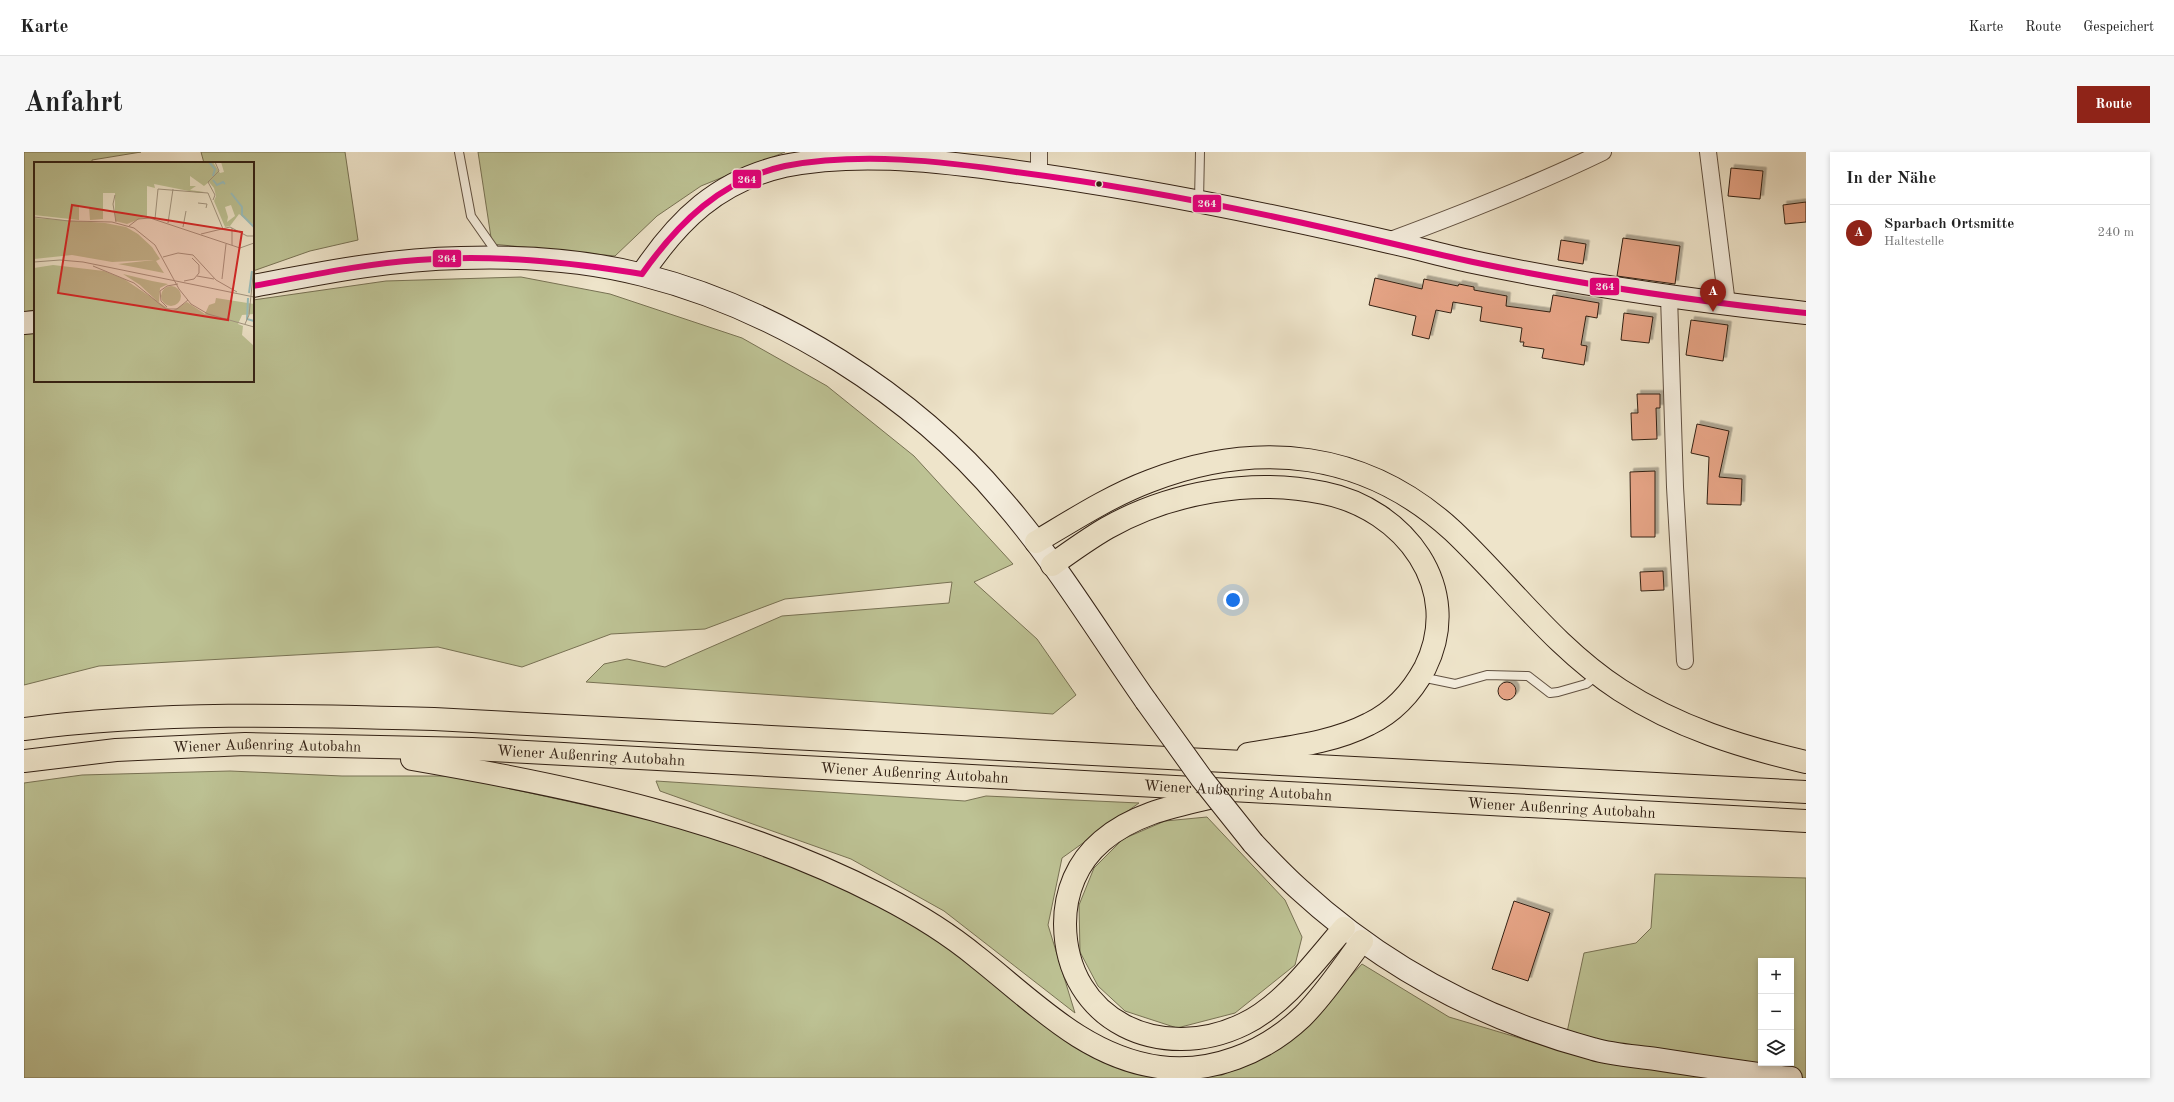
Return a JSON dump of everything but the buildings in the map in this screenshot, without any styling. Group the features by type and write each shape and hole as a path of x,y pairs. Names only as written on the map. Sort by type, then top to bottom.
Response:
{"highway":[{"path":"1036,542 1117,496 1150,481 1183,470 1247,459 1281,457 1314,460 1344,467 1372,477 1399,490 1425,507 1454,532 1564,646 1621,691 1655,710 1701,732 1734,744 1806,762"},
{"path":"1052,565 1107,528 1141,511 1207,493 1238,489 1295,489 1325,493 1351,501 1393,525 1409,541 1421,557 1431,576 1436,596 1437,616 1435,637 1430,658 1408,695 1370,724 1346,734 1316,742 1212,760"},
{"name":"Wiener Außenring Autobahn","path":"24,729 131,719 231,716 349,717 513,723 1806,792"},
{"name":"Wiener Außenring Autobahn","path":"24,761 116,750 245,744 472,749 1806,821"},
{"path":"334,745 490,772 620,800 704,824 779,850 843,877 910,911 976,956 1055,1021 1084,1040 1110,1053 1137,1062 1160,1067 1184,1068 1225,1062 1245,1055 1267,1044 1284,1032 1303,1015 1362,941"},
{"path":"1238,791 1169,807 1143,816 1112,834 1086,857 1075,876 1068,894 1065,913 1067,954 1086,993 1099,1008 1117,1023 1138,1033 1159,1038 1180,1040 1203,1038 1226,1032 1246,1023 1266,1010 1288,991 1344,928"}],"main road":[{"path":"642,274 658,250 678,226 721,190 747,178 781,166 812,160 892,155 1040,175 1199,201 1388,241 1473,262 1669,296 1806,313"},
{"path":"254,286 342,269 403,262 461,258 500,258 554,261 642,274 690,290 746,312 793,333 846,364 893,397 934,429 1002,499 1036,542 1202,780 1253,843 1299,890 1344,928 1407,971 1459,1000 1525,1028 1594,1050 1744,1073 1791,1078"},
{"path":"24,324 34,322"}],"street":[{"path":"1039,152 1040,175"},
{"path":"1388,241 1477,208 1565,171 1603,152"},
{"path":"1708,152 1727,304"},
{"path":"1669,296 1675,487 1685,661"}],"lane":[{"path":"458,152 471,216 500,258"},
{"path":"1199,201 1200,152"},
{"path":"1420,677 1456,684 1487,675 1528,676 1550,693 1586,684 1599,675"}],"green space":[{"path":"24,152 141,152 92,160 92,162 34,162 34,310 24,312"},
{"path":"201,152 345,152 358,240 310,251 254,271 254,162 204,162"},
{"path":"478,152 785,152 701,186 657,216 615,256 492,244"},
{"path":"521,277 610,294 742,338 827,386 914,456 1013,564 974,582 1037,639 1076,695 1053,714 586,682 604,664 627,659 665,667 782,616 949,603 952,582 785,599 705,629 611,634 522,667 438,647 99,666 24,685 24,332 34,331 34,382 254,382 254,300 386,281"},
{"path":"230,771 342,776 453,776 612,811 670,821 767,853 918,924 1145,1073 1222,1075 1289,1042 1362,964 1449,1017 1563,1051 1584,953 1636,943 1651,928 1655,874 1806,878 1806,1078 24,1078 24,783 82,775"},
{"path":"656,781 965,801 986,796 1139,803 1062,858 1048,925 1075,1013 944,911 851,859 660,791"},
{"path":"1207,817 1285,900 1302,937 1295,965 1235,1013 1177,1028 1125,1011 1098,986 1080,952 1079,905 1094,868 1123,839 1165,821"}],"transit line":[{"name":"264","path":"642,274 656,255 686,221 721,193 741,182 762,173 785,166 842,159 871,159 959,164 1121,188 1259,214 1473,262 1556,278 1680,298 1806,313"},
{"name":"264","path":"254,286 376,264 446,258 530,260 642,274"}],"place":[{"name":"Sparbach Ortsmitte","path":"1713,312"}]}
